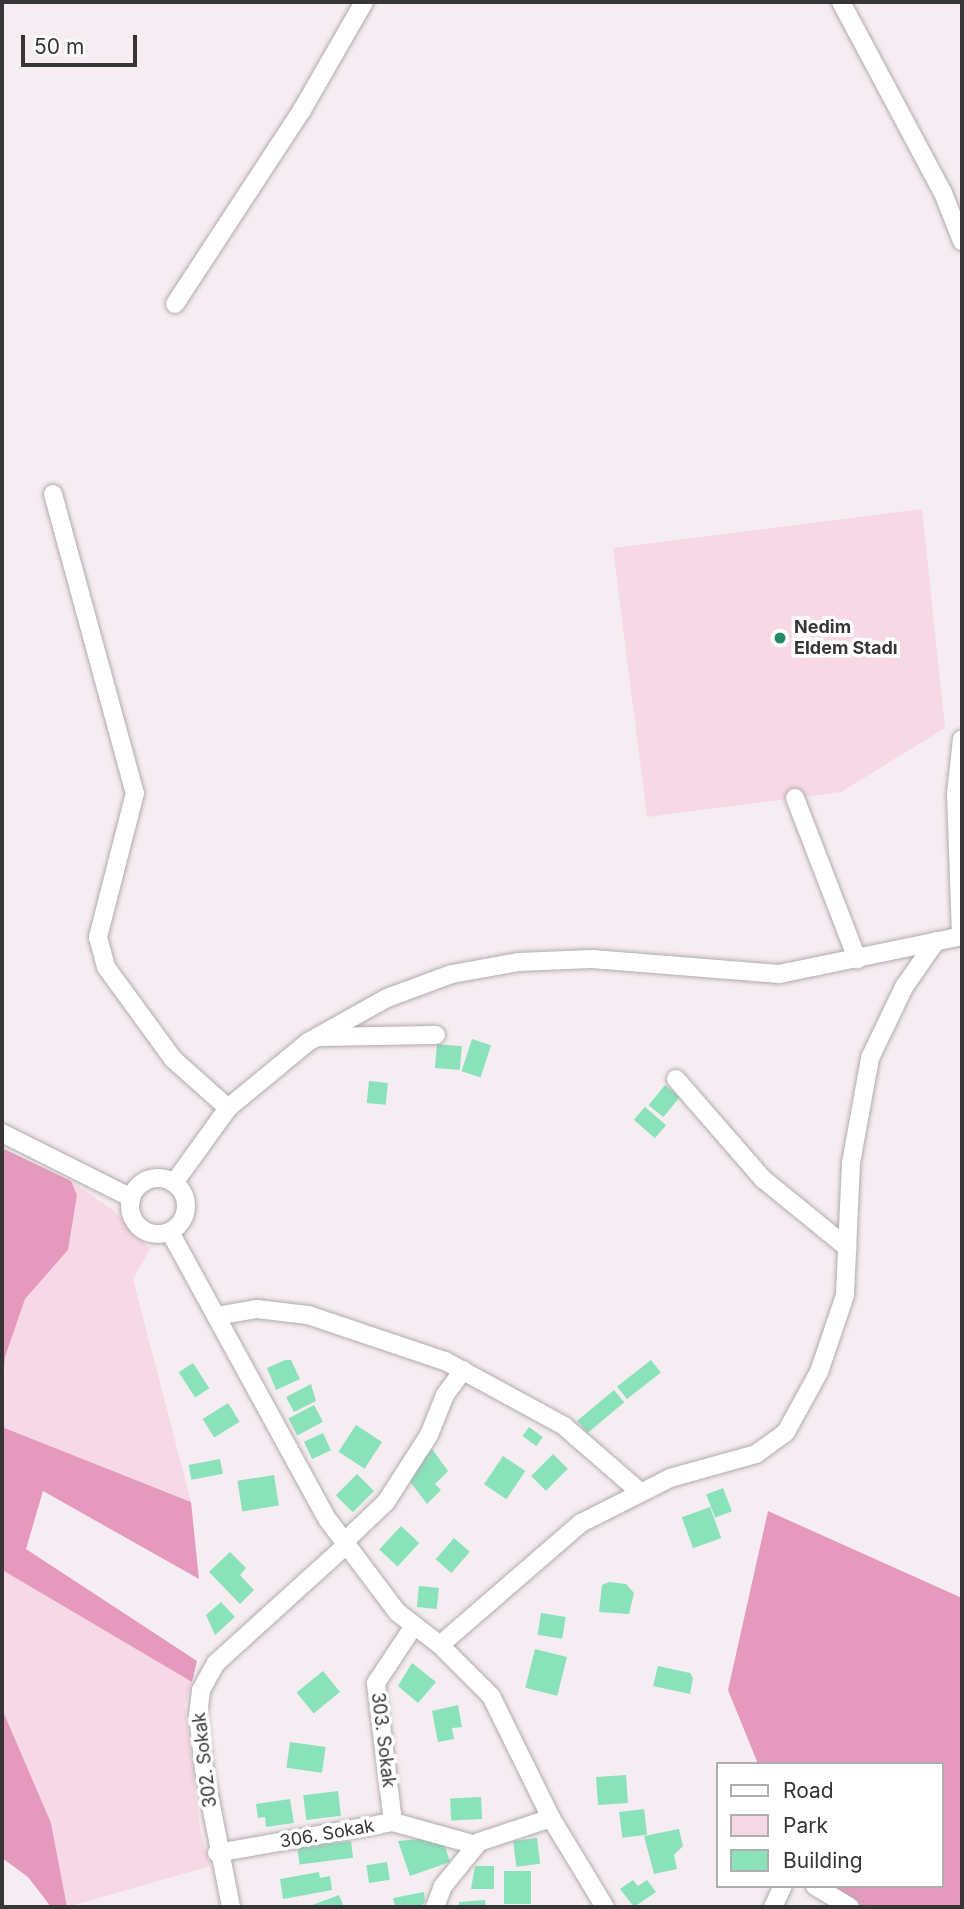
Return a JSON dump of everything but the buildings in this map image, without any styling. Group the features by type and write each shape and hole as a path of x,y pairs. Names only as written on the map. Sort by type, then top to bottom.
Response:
{"street":[{"path":"175,304 302,110 364,2"},
{"path":"841,2 943,193 962,241"},
{"path":"52,494 135,793 98,937 106,967 173,1059 228,1108"},
{"path":"174,1183 228,1108 316,1037 387,998 483,967 592,959 764,975 858,959 962,936 956,794 962,739"},
{"path":"795,798 858,959"},
{"path":"440,1645 551,1545 610,1505 694,1469 756,1454 786,1433 819,1373 845,1295 853,1149 870,1058 904,987 936,941"},
{"path":"316,1037 436,1035"},
{"path":"676,1079 763,1180 848,1248"},
{"path":"2,1133 132,1198"},
{"path":"132,1198 149,1180 174,1183"},
{"path":"170,1232 186,1208 174,1183"},
{"path":"132,1198 137,1224 153,1233 170,1232"},
{"path":"170,1232 344,1544 413,1627 440,1645 491,1696 551,1818 604,1907"},
{"path":"216,1316 257,1309 308,1315 463,1370 564,1426 640,1492"},
{"name":"302. Sokak","path":"231,1907 217,1853 198,1731 198,1701 206,1677 386,1502 405,1466 425,1443 445,1395 463,1370"},
{"name":"303. Sokak","path":"393,1822 376,1684 413,1627"},
{"path":"435,1907 443,1886 476,1845 500,1832 551,1818"},
{"name":"306. Sokak","path":"217,1853 393,1822 476,1845"},
{"path":"773,1907 782,1888"},
{"path":"818,1888 850,1907"}],"green space":[{"name":"Nedim Eldem Stadı","path":"922,509 945,728 841,792 647,817 613,548"},
{"path":"71,1181 113,1210 150,1249 133,1279 191,1502 2,1427 5,1357 25,1299 68,1250 77,1195"},
{"path":"3,1570 192,1682 185,1706 200,1830 210,1866 67,1907 51,1823 2,1709"}],"shaded area":[{"path":"2,1148 71,1181 77,1195 68,1250 25,1299 5,1357 2,1395"},
{"path":"2,1427 191,1502 199,1579 43,1491 26,1549 197,1661 192,1682 4,1571 2,1574"},
{"path":"768,1511 962,1598 962,1907 850,1907 818,1888 943,1888 943,1762 757,1762 728,1690"},
{"path":"2,1709 51,1823 67,1907 51,1907 28,1877 2,1858"}],"place":[{"name":"Nedim Eldem Stadı","path":"780,638"}]}
